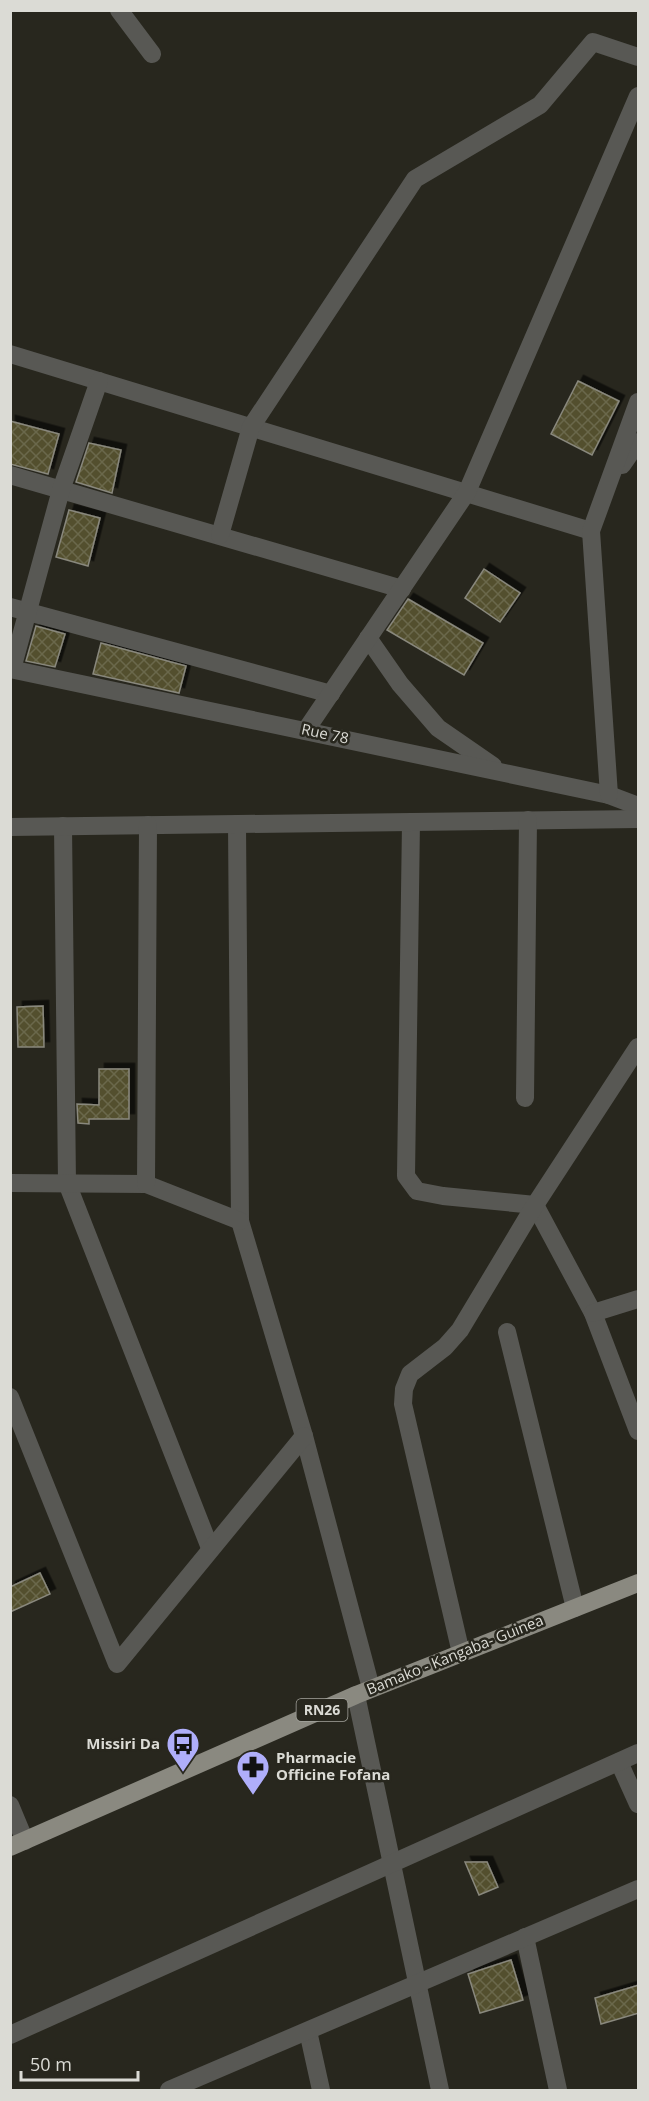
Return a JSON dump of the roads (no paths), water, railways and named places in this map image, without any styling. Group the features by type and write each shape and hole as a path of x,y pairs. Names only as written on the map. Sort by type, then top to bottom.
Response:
{"main road":[{"name":"Bamako - Kangaba- Guinea","path":"18,1844 364,1691 639,1583"}],"street":[{"path":"119,10 152,54"},
{"path":"220,535 251,427 415,179 540,105 593,42 639,57"},
{"path":"306,730 467,492 639,96"},
{"path":"10,354 591,531"},
{"path":"11,669 18,610 99,381"},
{"path":"609,795 591,531 639,402"},
{"path":"607,486 639,442"},
{"path":"10,475 402,589"},
{"path":"18,610 331,694"},
{"path":"368,638 400,684 438,728 501,772"},
{"name":"Rue 78","path":"11,669 609,795 639,806"},
{"path":"10,827 639,819"},
{"path":"525,1098 528,820"},
{"path":"411,822 406,1176 417,1191 443,1196 534,1205"},
{"path":"237,824 240,1221 303,1436 364,1691 393,1863 440,2091"},
{"path":"146,1184 148,825"},
{"path":"63,826 67,1184 210,1548"},
{"path":"460,1653 403,1404 404,1389 410,1374 445,1347 460,1330 534,1205 639,1047"},
{"path":"10,1183 146,1184 240,1221"},
{"path":"534,1205 593,1312 639,1431"},
{"path":"593,1312 639,1299"},
{"path":"507,1332 575,1608"},
{"path":"10,1397 117,1664 303,1436"},
{"path":"10,2035 639,1753"},
{"path":"619,1762 639,1804"},
{"path":"10,1805 18,1844"},
{"path":"170,2091 198,2085 308,2031 525,1938 637,1895"},
{"path":"525,1938 558,2091"},
{"path":"308,2031 321,2091"}],"place":[{"name":"Missiri Da","path":"183,1773"},
{"name":"Pharmacie Officine Fofana","path":"253,1796"}]}
